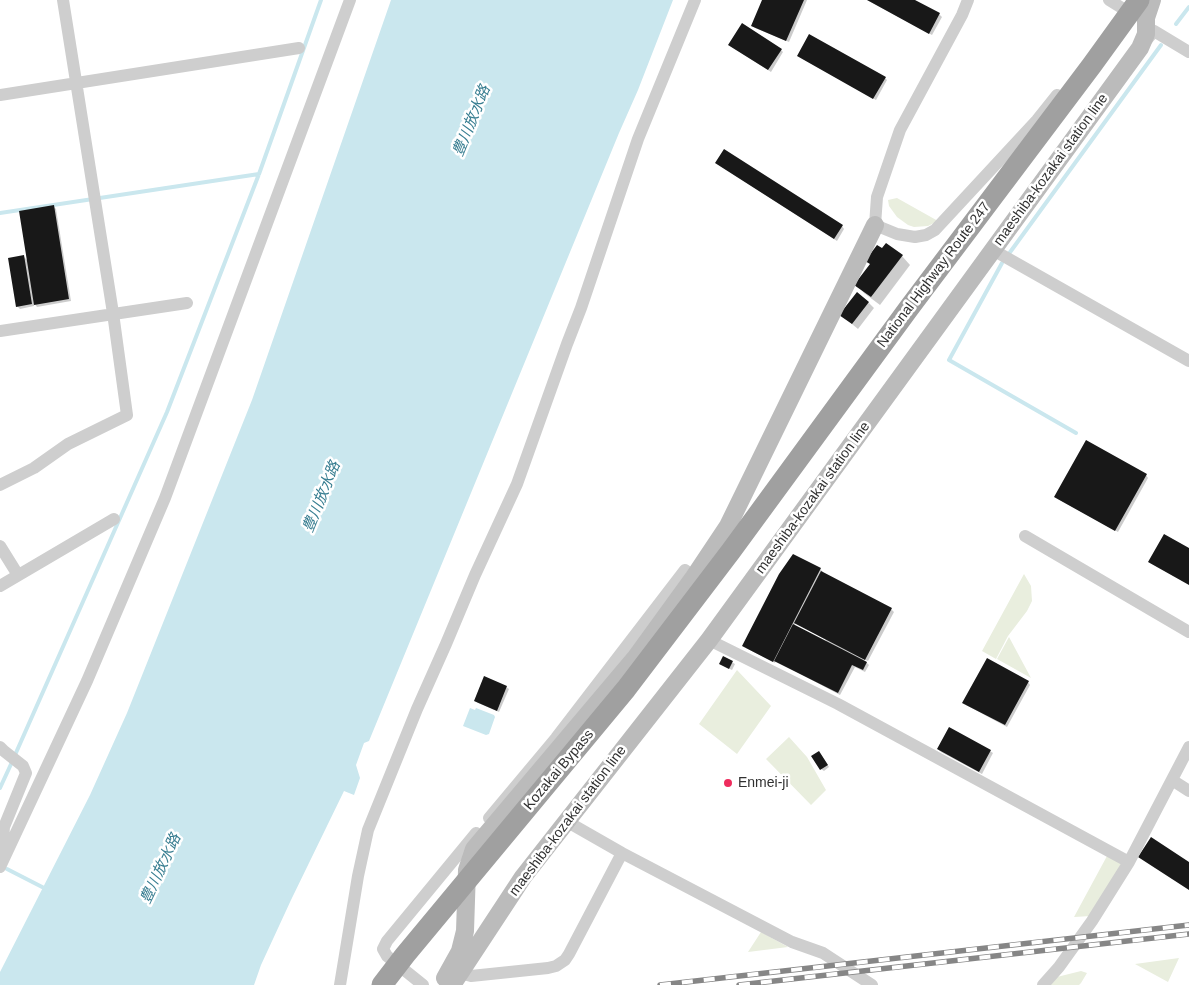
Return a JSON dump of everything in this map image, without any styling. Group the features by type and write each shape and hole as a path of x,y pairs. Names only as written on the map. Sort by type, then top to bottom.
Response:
{"highway":[{"name":"National Highway Route 247","path":"731,551 1134,6"},
{"name":"Kozakai Bypass","path":"382,985 626,689 731,551"}],"main road":[{"name":"maeshiba-kozakai station line","path":"456,979 523,877 709,640 1140,48 1146,34 1146,18 1152,0"},
{"path":"441,985 460,951 465,931 467,870 474,849 636,657 728,526 875,225"}],"street":[{"path":"0,485 34,468 68,444 127,415 64,0"},
{"path":"1,865 87,681 165,498 350,0"},
{"path":"340,985 358,876 368,830 416,709 516,484 581,308 641,131 695,0"},
{"path":"968,0 962,15 900,130 877,197 875,225 896,234 915,237 926,235 935,230 1037,120 1077,69 1092,65"},
{"path":"1109,0 1134,6"},
{"path":"1140,48 1154,31 1189,52"},
{"path":"0,95 299,48"},
{"path":"993,250 1189,361"},
{"path":"0,331 187,303"},
{"path":"0,586 114,519"},
{"path":"1025,536 1189,632"},
{"path":"0,546 18,575"},
{"path":"423,985 387,956 383,949 387,941 556,738 685,570 694,577"},
{"path":"709,640 838,704 1129,862"},
{"path":"0,747 23,766 26,773 4,826 1,865"},
{"path":"1043,985 1092,921 1129,862 1189,747"},
{"path":"1172,780 1189,791"},
{"path":"566,821 622,854 792,942 823,953 872,985"},
{"path":"456,979 548,968 556,966 565,960 622,854"}],"green space":[{"path":"897,198 938,221 928,226 914,227 908,225 897,217 889,206 888,200"},
{"path":"1024,574 1031,586 1032,601 1027,611 1008,636 996,659 982,651"},
{"path":"1009,637 1031,678 997,659"},
{"path":"737,670 771,706 737,754 699,724"},
{"path":"789,737 807,757 826,790 811,805 766,759"},
{"path":"1107,856 1121,864 1091,916 1074,917"},
{"path":"761,932 788,947 748,952"},
{"path":"1179,958 1168,982 1135,964"},
{"path":"1081,971 1087,973 1079,985 1049,985 1053,978"}],"water":[{"name":"豊川放水路","path":"391,0 673,0 638,90 369,741 364,743 356,765 360,778 354,795 344,791 291,900 261,965 254,985 0,985 0,972 90,795 127,713 252,400"},
{"path":"470,708 475,710 476,708 494,715 489,734 486,735 463,726"}],"building":[{"path":"762,0 804,0 786,41 751,26"},
{"path":"867,0 915,0 940,13 929,34"},
{"path":"742,23 782,49 768,70 728,45"},
{"path":"809,34 886,77 873,99 797,56"},
{"path":"724,149 843,225 834,239 715,163"},
{"path":"54,205 69,299 34,305 19,211"},
{"path":"886,243 903,255 871,297 854,285 870,264 865,261 877,245 882,248"},
{"path":"24,255 32,304 16,307 8,258"},
{"path":"857,292 869,302 852,324 839,315"},
{"path":"1086,440 1147,474 1115,531 1054,497"},
{"path":"1164,534 1189,548 1189,585 1148,562"},
{"path":"793,554 821,568 773,662 742,646 779,574"},
{"path":"821,571 892,608 865,660 794,623"},
{"path":"793,624 867,662 863,670 852,665 838,693 774,661"},
{"path":"723,656 733,661 729,669 719,664"},
{"path":"987,658 1029,681 1005,725 962,703"},
{"path":"484,676 507,686 497,711 474,701"},
{"path":"949,727 991,750 979,772 937,749"},
{"path":"819,751 828,765 820,770 811,756"},
{"path":"1151,837 1189,862 1189,890 1138,857"}],"waterway":[{"path":"15,755 167,412 259,174 321,0"},
{"path":"1176,24 1189,7"},
{"path":"1008,255 1161,45"},
{"path":"0,213 259,174"},
{"path":"1002,263 949,360 1076,433"},
{"path":"0,788 12,762"},
{"path":"7,869 48,890"}],"railway":[{"path":"660,985 1189,925"},
{"path":"739,985 1189,934"}],"place":[{"name":"Enmei-ji","path":"728,783"}]}
